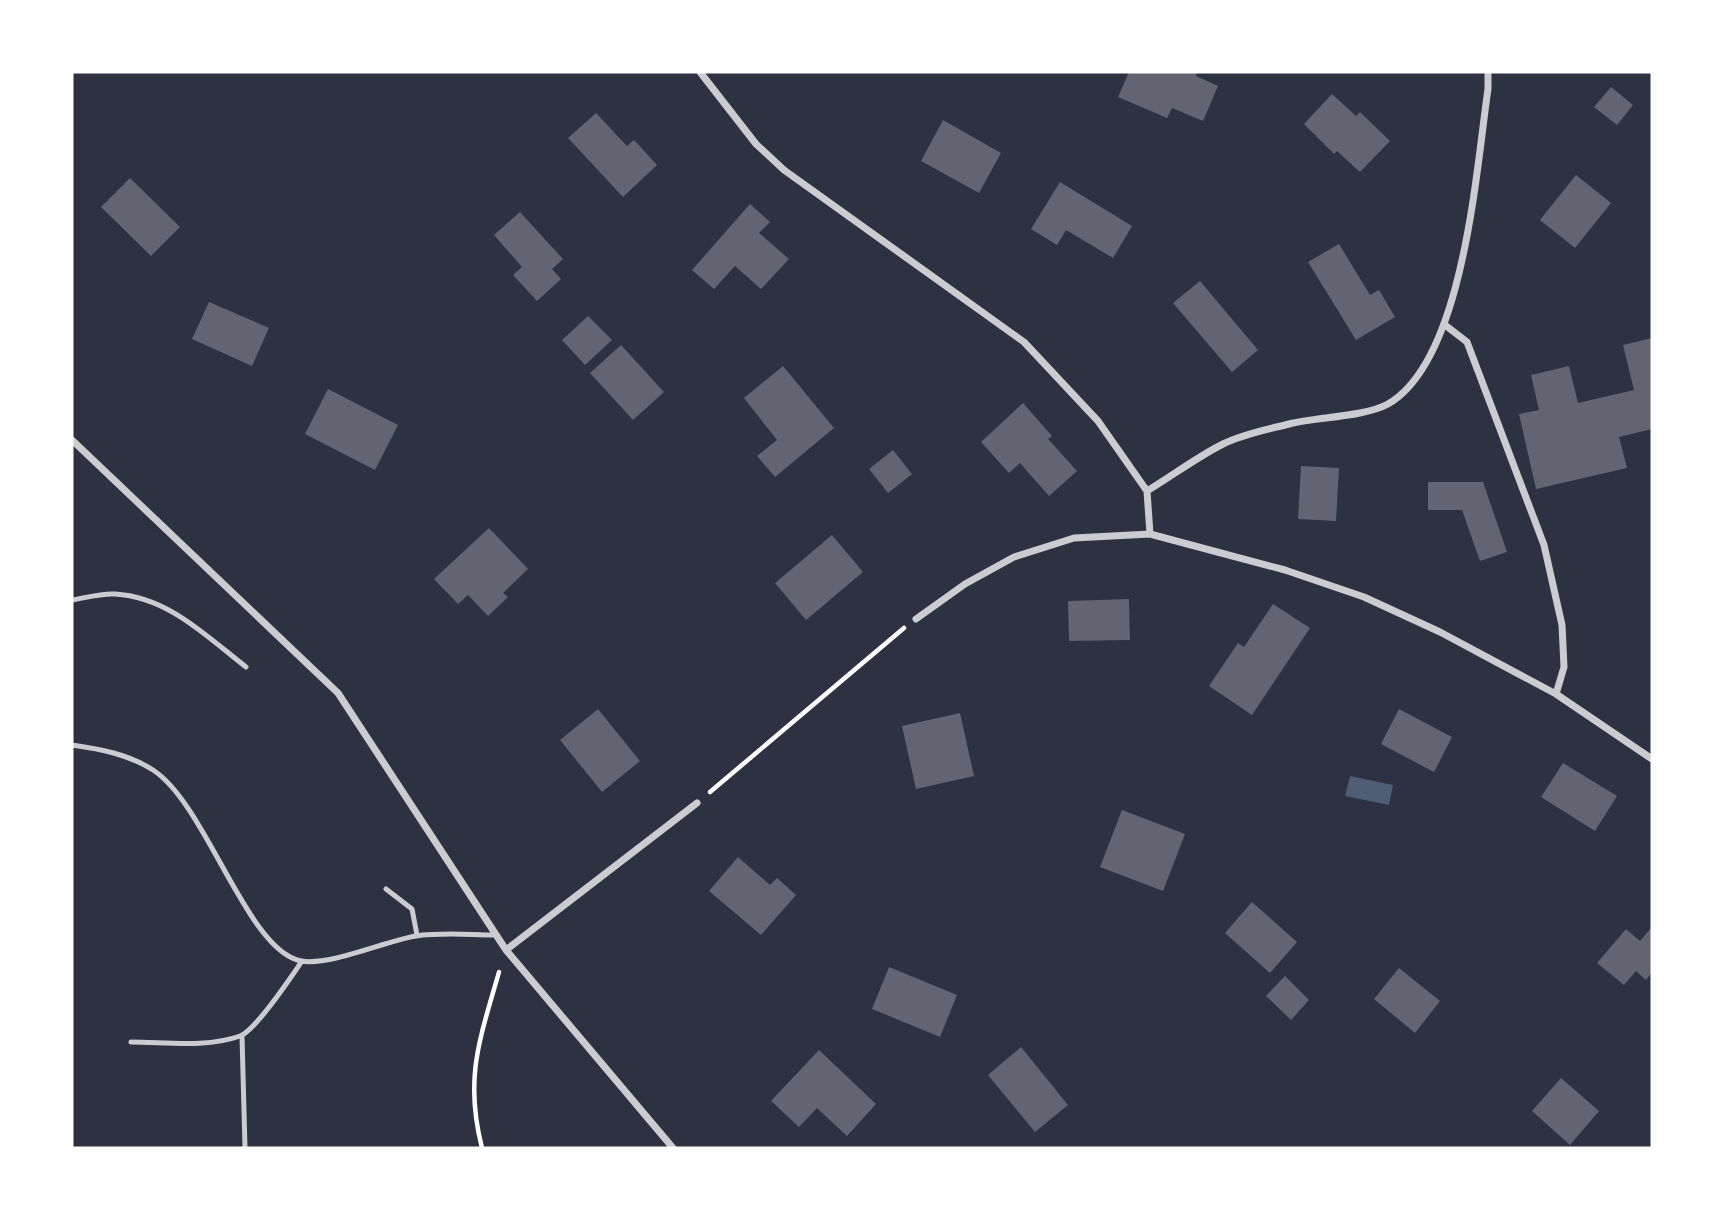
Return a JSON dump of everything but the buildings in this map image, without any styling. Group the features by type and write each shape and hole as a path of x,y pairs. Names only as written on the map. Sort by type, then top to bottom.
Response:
{"street":[{"path":"700,72 756,145 784,170 1024,342 1098,421 1147,491 1150,534"},
{"path":"1147,491 1225,443 1291,424 1386,405 1411,387 1429,361 1445,325 1470,206 1488,89 1488,72"},
{"path":"1445,325 1466,342 1544,545 1562,625 1564,667 1556,694"},
{"path":"72,440 338,694 506,950 673,1148"},
{"path":"916,619 965,584 1014,557 1074,538 1150,534 1285,570 1364,597 1440,632 1556,694 1652,759"},
{"path":"506,950 697,803"}],"lane":[{"path":"72,600 112,593 139,597 170,608 246,667"},
{"path":"72,745 114,752 154,770 179,796 260,928 278,949 302,961 333,958 417,935 496,935"},
{"path":"386,889 412,909 417,935"},
{"path":"131,1042 205,1042 242,1035 275,999 302,961"},
{"path":"242,1035 245,1148"}],"path":[{"path":"697,803 916,619"},
{"path":"482,1148 472,1091 474,1057 506,950"}],"water":[{"path":"1350,776 1393,785 1389,805 1345,796"}]}
